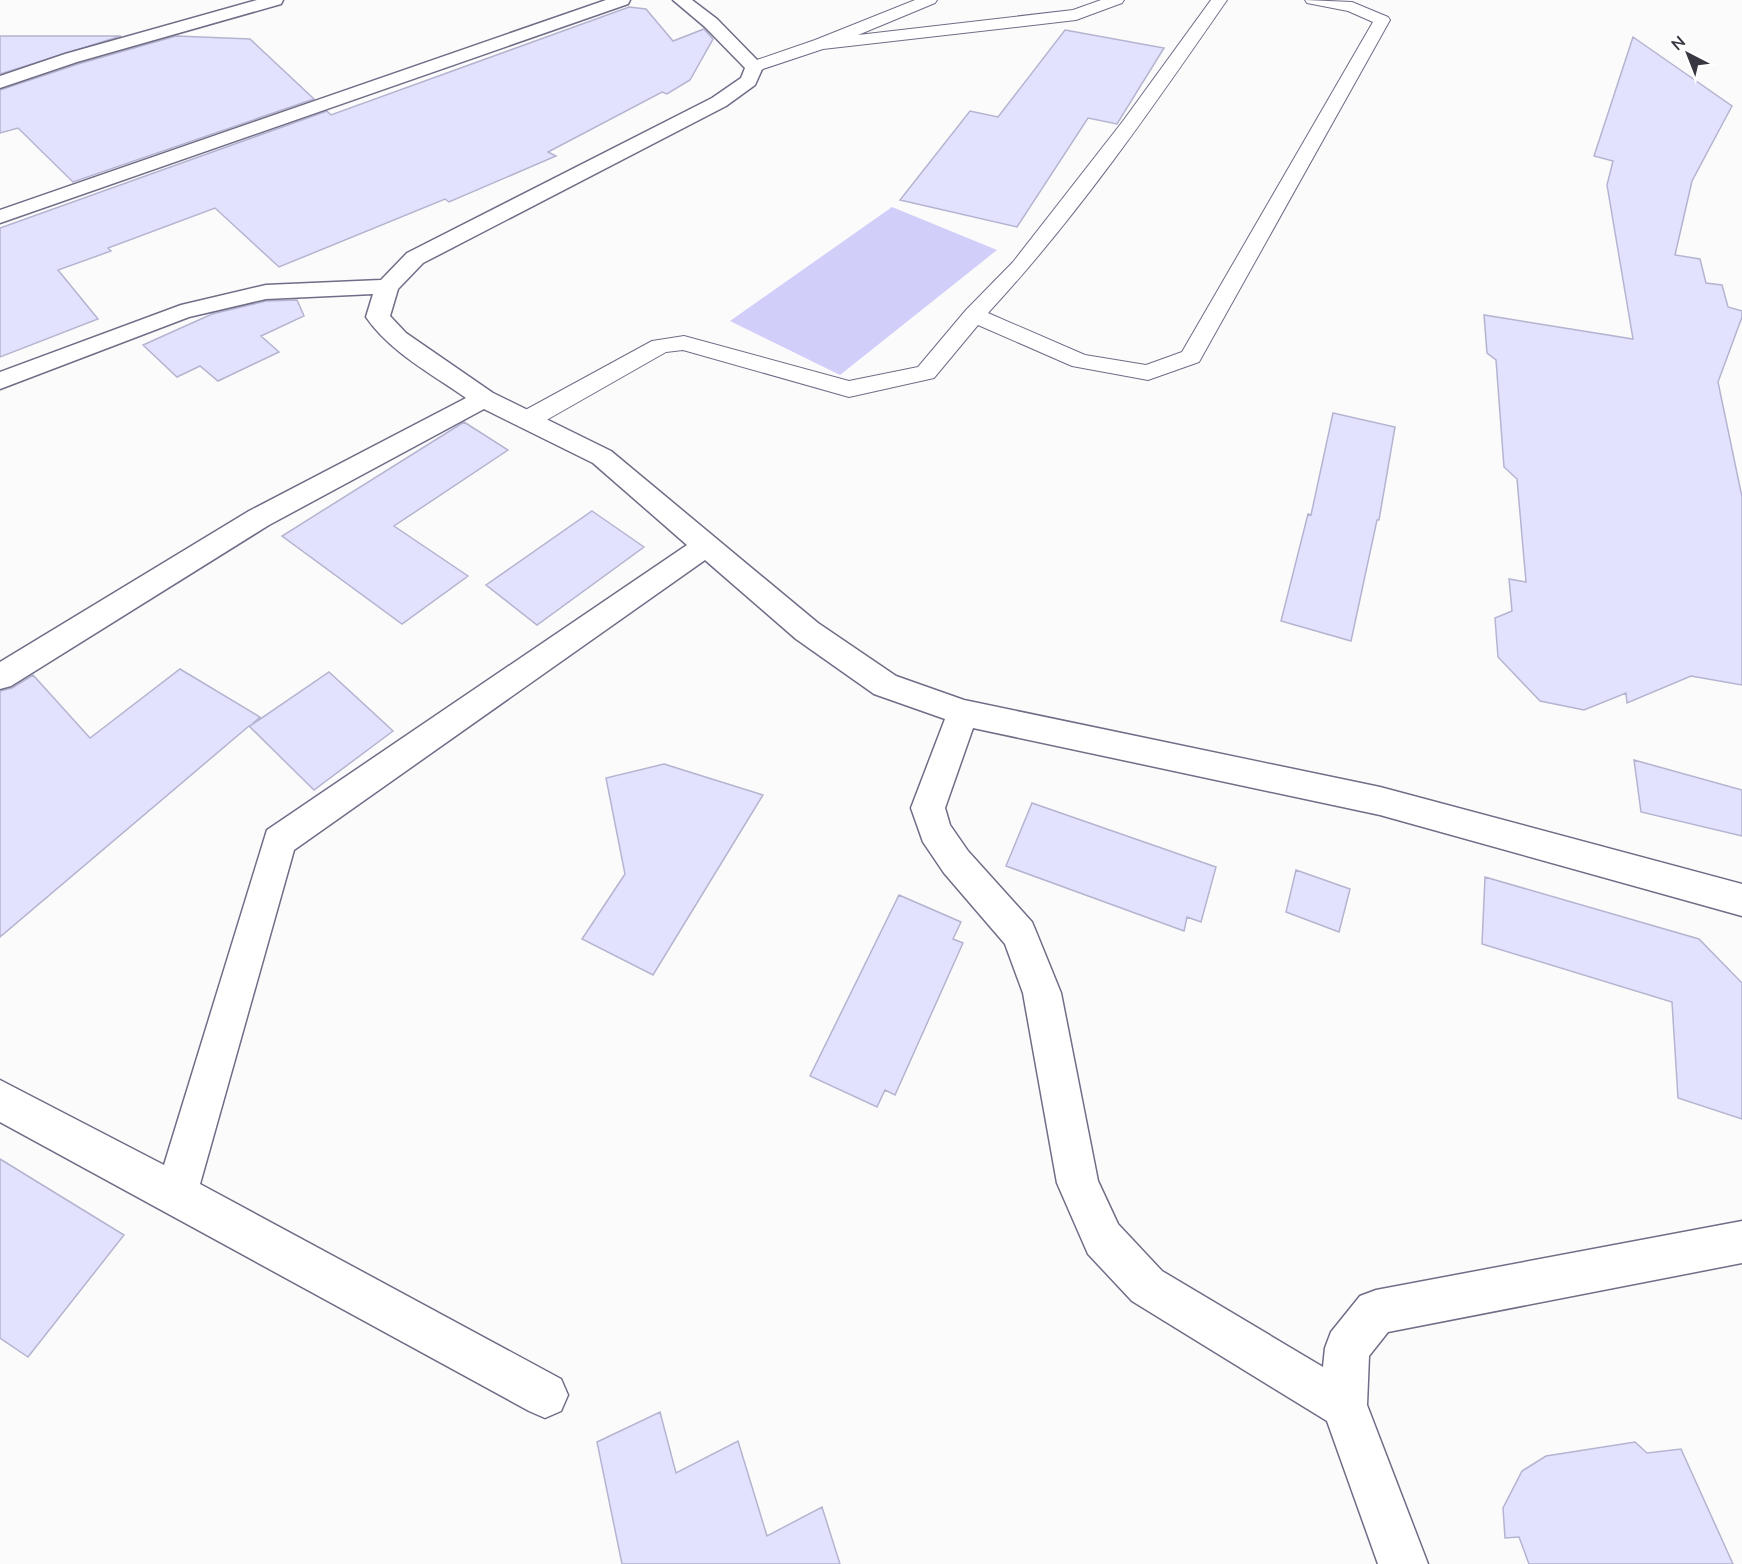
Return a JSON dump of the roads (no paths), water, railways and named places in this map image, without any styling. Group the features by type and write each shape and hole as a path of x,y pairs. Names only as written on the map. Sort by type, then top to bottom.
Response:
{"street":[{"path":"0,82 71,58 275,0"},
{"path":"0,217 622,0"},
{"path":"681,0 711,23 754,67 749,81 719,102 415,258 387,287 378,317 398,338 484,399 602,457 807,631 885,685 963,713 1380,801 1742,900"},
{"path":"0,381 181,312 266,292 387,287"},
{"path":"0,677 259,518 484,399"},
{"path":"176,1194 279,841 707,545"},
{"path":"963,713 928,808 935,831 956,862 1019,934 1042,993 1078,1183 1103,1239 1147,1286 1344,1405"},
{"path":"0,1100 544,1395"},
{"path":"1403,1564 1344,1405 1347,1348 1376,1312 1742,1242"}],"lane":[{"path":"754,67 821,44 929,0"},
{"path":"821,44 1076,15 1116,0"},
{"path":"527,420 660,346 684,343 849,388 926,373 974,315 1020,266 1129,125 1219,0"},
{"path":"974,315 1080,361 1148,373 1191,357 1382,20 1352,7 1312,0"}]}
